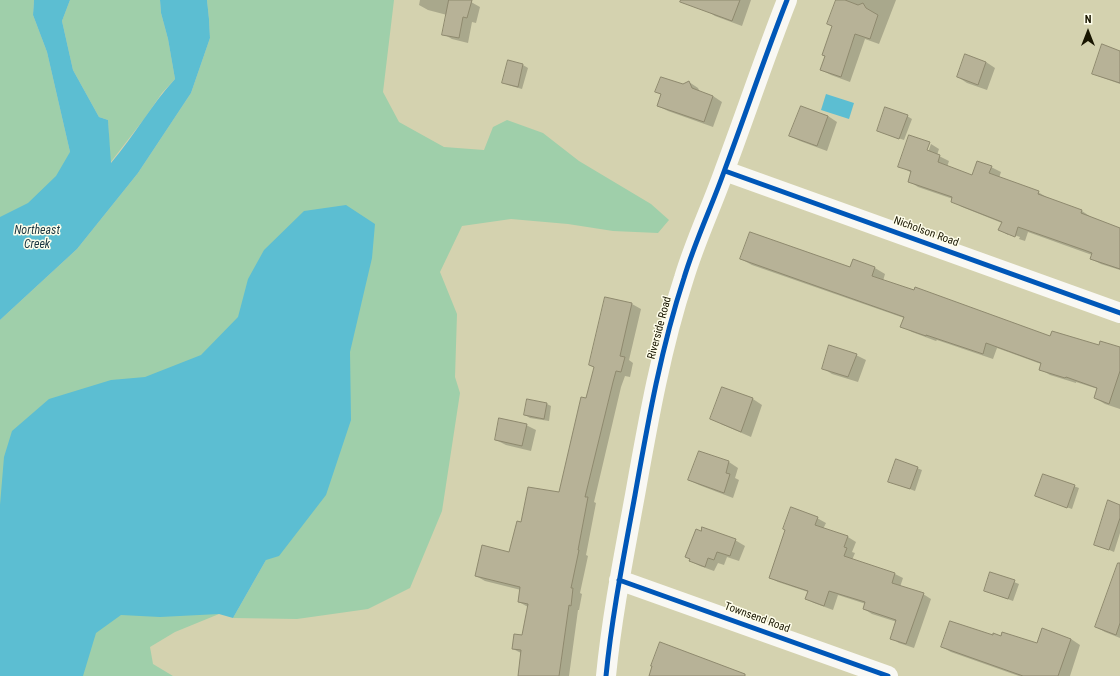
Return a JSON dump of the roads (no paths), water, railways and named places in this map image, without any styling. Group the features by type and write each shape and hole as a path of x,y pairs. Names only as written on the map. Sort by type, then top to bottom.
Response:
{"street":[{"name":"Riverside Road","path":"606,676 619,580 645,436 664,350 683,279 698,237 725,171 766,53 787,0"},
{"name":"Nicholson Road","path":"725,171 1120,312"},
{"name":"Townsend Road","path":"619,580 888,676"}],"water":[{"name":"Northeast Creek","path":"34,0 70,0 62,21 73,70 99,117 108,120 111,163 158,99 175,79 168,39 161,13 160,0 207,0 210,38 191,93 138,173 77,249 0,320 0,217 28,203 56,176 70,152 47,52 33,15"},
{"path":"826,94 854,103 849,119 821,110"},
{"path":"346,205 375,224 372,258 350,352 351,420 326,495 279,556 266,560 233,618 219,614 160,617 121,615 96,633 83,676 0,676 0,505 4,457 12,431 49,399 111,380 145,377 201,355 238,317 248,279 264,250 304,211"}]}
